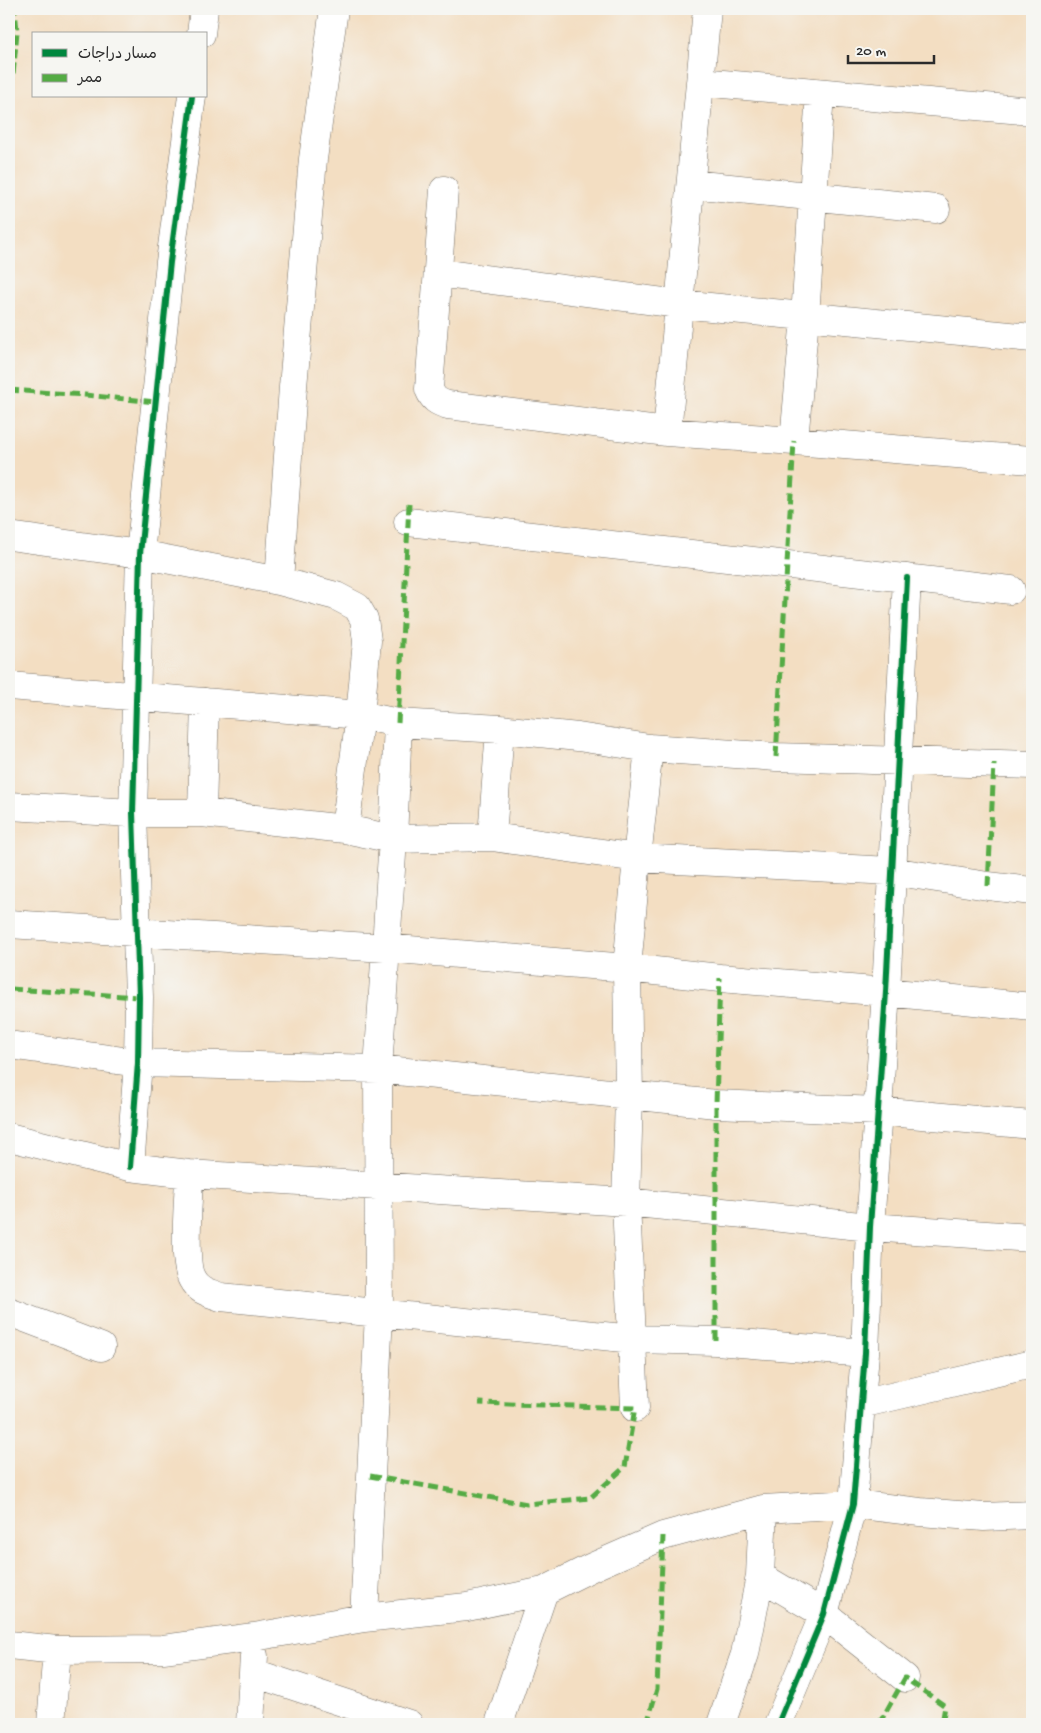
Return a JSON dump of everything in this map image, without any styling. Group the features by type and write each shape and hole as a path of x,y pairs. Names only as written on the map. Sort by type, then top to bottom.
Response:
{"street":[{"path":"201,32 204,9"},
{"path":"279,581 293,387 313,159 334,9"},
{"path":"668,432 707,9"},
{"path":"700,82 1032,111"},
{"path":"794,441 805,317 820,93"},
{"path":"130,1167 138,1062 139,997 133,814 140,554 170,262 192,98"},
{"path":"690,184 936,209"},
{"path":"444,190 429,389 432,397 438,402 448,405 668,432 1031,460"},
{"path":"438,273 679,304 1032,338"},
{"path":"408,522 1011,590"},
{"path":"9,536 140,554 279,581 336,596 357,607 364,619 367,641 360,716 345,829"},
{"path":"778,1724 824,1614 853,1504 865,1353 870,1226 886,992 906,578"},
{"path":"9,686 360,716 398,723 500,729 578,737 649,748 776,757 1032,765"},
{"path":"202,814 204,702"},
{"path":"364,1618 379,1314 378,1069 398,723"},
{"path":"492,837 500,729"},
{"path":"635,1408 626,1202 629,1096 628,968 636,858 649,748"},
{"path":"9,806 133,814 202,814 345,829 392,839 492,837 636,858 891,871 1032,891"},
{"path":"9,924 385,948 628,968 1032,1007"},
{"path":"9,1045 138,1062 378,1069 716,1104 877,1111 1032,1125"},
{"path":"9,1137 130,1167 189,1174 626,1202 870,1226 1032,1238"},
{"path":"189,1174 186,1260 191,1279 200,1290 221,1297 633,1339 716,1341 865,1353"},
{"path":"9,1312 101,1347"},
{"path":"861,1404 1032,1364"},
{"path":"9,1645 57,1650 162,1649 254,1637 364,1618 467,1607 544,1591 592,1567 663,1536 763,1509 853,1504 984,1517 1032,1515"},
{"path":"721,1724 745,1654 760,1576 763,1509"},
{"path":"760,1576 824,1614 905,1678"},
{"path":"499,1724 544,1591"},
{"path":"250,1724 254,1673 254,1637"},
{"path":"51,1724 57,1650"},
{"path":"254,1673 409,1724"}],"marked path":[{"path":"9,118 17,32 15,9"},
{"path":"9,390 155,402"},
{"path":"776,757 794,441"},
{"path":"398,723 409,504"},
{"path":"988,886 994,764"},
{"path":"716,1341 716,1104 720,978"},
{"path":"11,989 139,997"},
{"path":"370,1476 527,1504 590,1498 625,1467 635,1408 479,1403"},
{"path":"647,1724 657,1689 663,1536"},
{"path":"879,1724 905,1678 945,1706 942,1724"}],"cycle path":[{"path":"130,1167 138,1063 139,997 133,813 140,554 170,262 192,98"},
{"path":"778,1724 824,1614 853,1504 865,1353 870,1227 886,992 907,578"}]}
